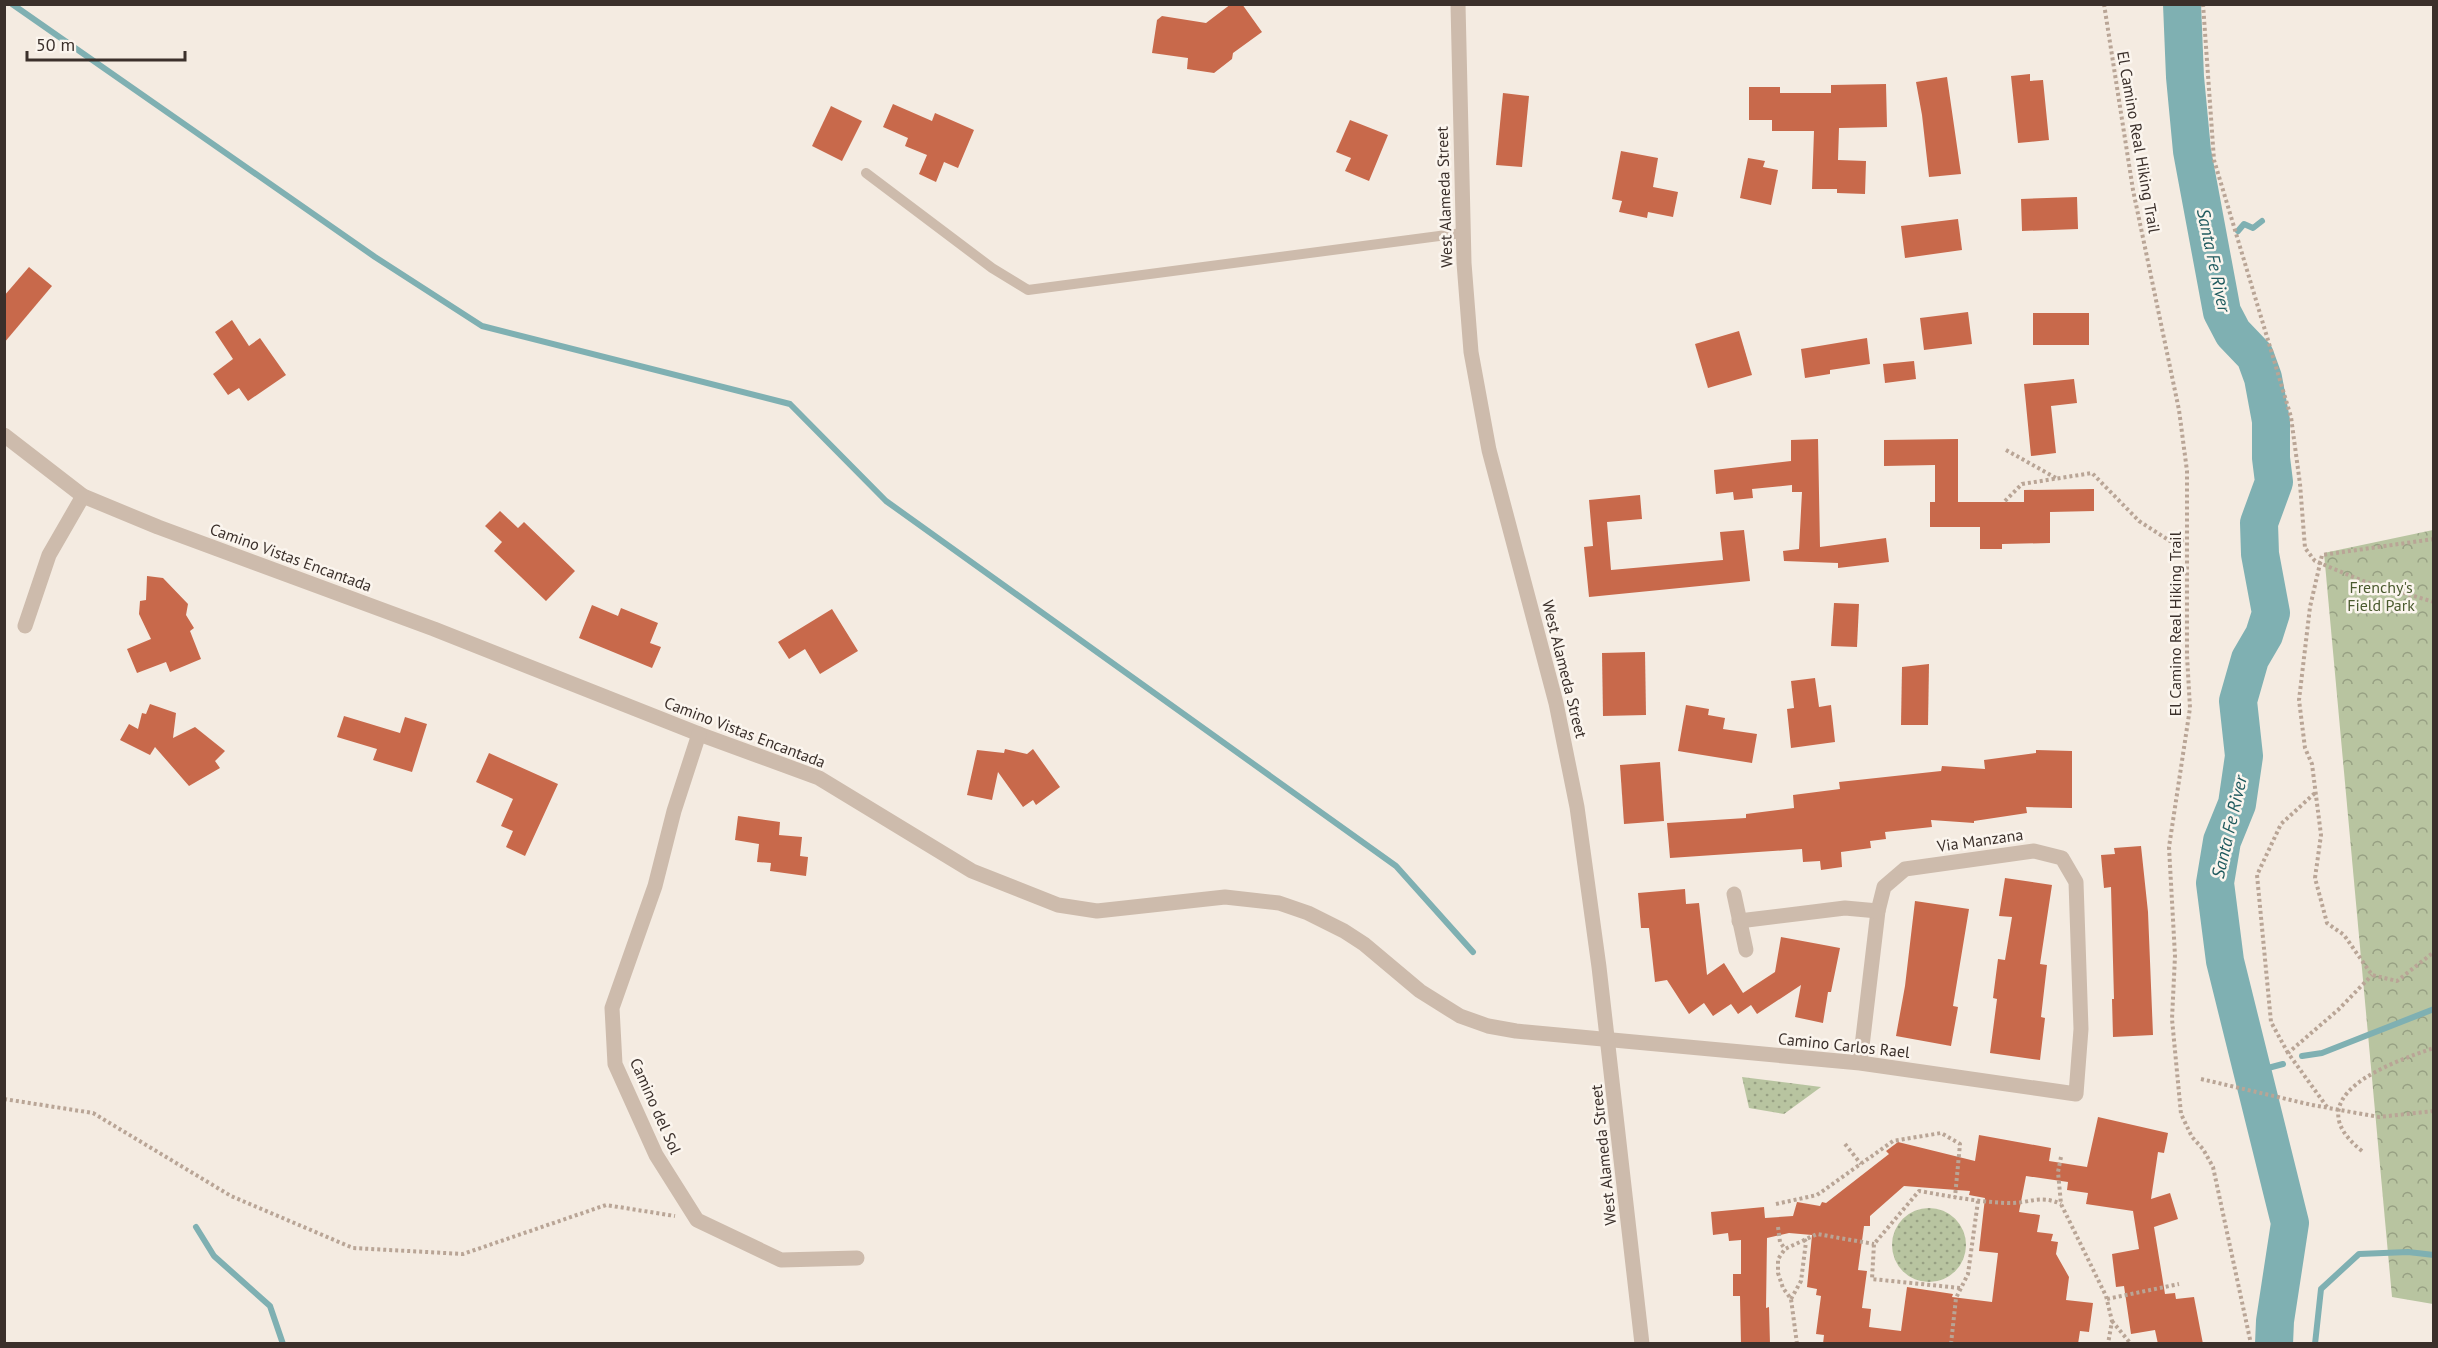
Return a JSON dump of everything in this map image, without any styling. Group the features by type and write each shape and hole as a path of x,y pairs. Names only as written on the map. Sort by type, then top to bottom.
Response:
{"street":[{"name":"West Alameda Street","path":"1458,4 1462,232 1469,336 1479,402 1495,476 1564,737 1585,862 1608,1038 1642,1344"},
{"name":"Camino Vistas Encantada","path":"4,435 83,496 158,527 434,629 699,734 819,778 972,871 1058,905 1097,911 1225,897 1279,903 1308,913 1344,931 1364,944 1420,991 1460,1016 1488,1026 1516,1031 1608,1038"},
{"path":"24,626 49,555 83,496"},
{"name":"Camino del Sol","path":"697,1220 656,1155 615,1064 612,1008 656,886 674,811 699,734"},
{"name":"Via Manzana","path":"1860,1063 1878,911 1884,887 1905,869 2034,851 2062,858 2076,882 2081,1029 2076,1094"},
{"path":"1734,894 1746,950"},
{"path":"1739,921 1845,908 1878,911"},
{"name":"Camino Carlos Rael","path":"1608,1038 1860,1063 2076,1094"},
{"path":"697,1220 781,1260 857,1258"}],"lane":[{"path":"866,173 992,268 1028,290 1462,232"}],"path":[{"name":"El Camino Real Hiking Trail","path":"2104,4 2133,190 2180,410 2187,471 2187,656 2190,708 2169,847 2175,956 2172,1019 2181,1114 2192,1137 2203,1149 2213,1167 2251,1344"},
{"path":"2203,4 2214,160 2291,417 2305,548 2315,561 2363,580 2433,602"},
{"path":"2006,450 2057,478"},
{"path":"2005,501 2022,484 2092,473 2139,521 2170,541 2187,540"},
{"path":"2433,539 2322,555 2310,607 2299,700 2305,748 2312,764 2321,835 2315,878 2327,923 2344,934 2372,975 2397,981 2433,952"},
{"path":"2315,793 2281,824 2258,875 2271,1022 2288,1053 2328,1108"},
{"path":"2288,1053 2338,1010 2372,975"},
{"path":"2362,1151 2348,1140 2338,1124 2339,1110 2346,1092 2364,1077 2433,1048"},
{"path":"2201,1079 2312,1105 2379,1117 2433,1111"},
{"path":"4,1099 93,1113 231,1196 353,1248 463,1254 606,1205 697,1220"},
{"path":"1776,1204 1817,1195 1893,1141 1941,1133 1960,1144 1955,1197"},
{"path":"1845,1144 1861,1164"},
{"path":"2061,1157 2058,1172 2061,1204 2107,1299 2112,1321 2108,1344"},
{"path":"1960,1288 1872,1279 1874,1244 1919,1191 1978,1201 2010,1203 2049,1198 2061,1204"},
{"path":"1951,1344 1956,1298 1968,1274 1978,1201"},
{"path":"1778,1227 1780,1242 1785,1249"},
{"path":"1797,1344 1791,1299 1783,1288 1779,1274 1778,1259 1785,1249 1817,1234 1874,1244"},
{"path":"1791,1299 1801,1281 1806,1242 1804,1239"},
{"path":"2107,1299 2179,1284"},
{"path":"2112,1321 2131,1344"}],"green space":[{"name":"Frenchy's Field Park","path":"2434,530 2433,1304 2392,1297 2324,553"},
{"path":"1742,1077 1821,1087 1784,1114 1749,1108"},
{"path":"1922,1208 1936,1208 1950,1214 1960,1224 1966,1238 1964,1259 1950,1276 1936,1282 1922,1282 1908,1276 1898,1266 1892,1252 1892,1238 1898,1224 1908,1214"}],"building":[{"path":"1231,4 1242,4 1262,32 1233,53 1232,59 1214,73 1187,69 1188,58 1152,53 1157,20 1162,16 1206,23"},
{"path":"2030,74 2030,81 2043,80 2049,140 2018,143 2011,76"},
{"path":"1947,77 1961,174 1929,177 1916,82"},
{"path":"1886,84 1887,127 1839,128 1838,160 1866,161 1865,194 1837,193 1837,189 1812,189 1814,131 1772,131 1772,120 1749,120 1749,87 1780,87 1780,93 1831,93 1831,85"},
{"path":"1503,93 1529,96 1522,167 1496,165"},
{"path":"893,104 932,121 935,113 974,130 958,168 944,162 936,182 919,174 927,155 905,146 908,138 883,127"},
{"path":"831,106 862,121 842,161 812,146"},
{"path":"1350,120 1388,135 1369,181 1345,171 1351,158 1336,152"},
{"path":"1621,151 1658,158 1653,187 1678,192 1673,217 1648,212 1647,218 1619,212 1622,201 1612,199"},
{"path":"1748,158 1765,161 1763,167 1778,170 1771,205 1740,198"},
{"path":"2077,197 2078,229 2022,231 2021,199"},
{"path":"1958,219 1962,250 1905,258 1901,226"},
{"path":"29,267 52,286 4,343 4,296"},
{"path":"1968,312 1972,344 1924,350 1920,318"},
{"path":"2033,313 2089,313 2089,345 2033,345"},
{"path":"232,320 249,346 260,338 286,375 248,401 239,388 228,395 213,374 233,359 215,332"},
{"path":"1739,331 1752,375 1708,388 1695,344"},
{"path":"1867,338 1870,364 1830,370 1830,374 1805,378 1801,349"},
{"path":"1914,361 1916,379 1885,383 1883,364"},
{"path":"2074,379 2077,403 2051,406 2056,453 2031,456 2024,384"},
{"path":"1818,439 1820,547 1886,538 1889,562 1838,568 1838,563 1784,561 1783,551 1799,549 1802,492 1792,492 1792,485 1752,489 1753,498 1734,500 1733,492 1716,494 1714,470 1791,461 1791,440"},
{"path":"1958,439 1958,502 2024,502 2024,490 2094,489 2094,511 2050,512 2050,543 2002,544 2002,549 1980,549 1980,527 1930,527 1930,502 1935,502 1935,465 1884,466 1884,440"},
{"path":"1640,495 1642,519 1607,522 1611,570 1723,560 1720,532 1744,530 1750,581 1589,597 1584,547 1593,546 1589,500"},
{"path":"500,511 518,528 524,522 575,571 546,601 494,551 502,542 485,526"},
{"path":"147,576 163,578 188,604 186,615 194,628 190,631 201,659 170,672 166,662 137,673 127,649 151,639 139,614 140,601 146,600"},
{"path":"1834,603 1859,604 1857,647 1831,646"},
{"path":"592,605 618,616 621,608 658,623 650,643 661,647 652,668 579,638"},
{"path":"832,609 858,651 820,674 805,649 789,659 778,642"},
{"path":"1645,652 1646,715 1603,716 1602,653"},
{"path":"1929,664 1928,725 1901,725 1902,667"},
{"path":"1815,678 1819,707 1831,705 1835,742 1791,748 1787,709 1794,708 1791,681"},
{"path":"150,704 176,713 173,738 195,727 225,751 215,761 220,768 189,786 155,747 150,755 120,740 129,724 138,729 142,713 146,714"},
{"path":"1686,705 1709,709 1708,715 1725,718 1723,729 1757,734 1752,763 1678,751"},
{"path":"344,716 400,733 405,717 427,724 412,772 373,760 377,749 337,737"},
{"path":"1005,749 1027,754 1033,749 1060,787 1036,805 1033,800 1023,807 998,772 992,800 967,795 977,750 1004,753"},
{"path":"2036,750 2072,751 2072,808 2026,807 2027,813 1974,821 1974,823 1931,820 1932,827 1885,832 1886,839 1870,841 1871,848 1841,852 1842,867 1821,870 1820,861 1803,862 1802,849 1670,858 1667,823 1746,818 1746,814 1794,808 1793,795 1840,789 1839,782 1941,771 1942,766 1985,769 1984,760 2036,753"},
{"path":"489,753 558,784 525,856 506,847 513,831 501,826 513,799 476,782"},
{"path":"1660,762 1664,821 1624,824 1620,765"},
{"path":"738,816 780,822 779,835 802,837 800,856 808,857 806,876 770,871 771,863 757,862 759,844 735,840"},
{"path":"2141,846 2148,912 2153,1035 2113,1037 2111,887 2104,888 2101,855 2115,854 2114,848"},
{"path":"2005,878 2052,885 2040,964 2047,965 2041,1017 2045,1018 2040,1060 1990,1053 1997,999 1993,998 1998,959 2005,960 2012,917 1999,916"},
{"path":"1685,889 1686,904 1699,903 1707,975 1724,963 1743,993 1775,972 1781,937 1840,948 1831,992 1828,992 1823,1023 1795,1017 1801,985 1757,1014 1751,1005 1738,1014 1731,1004 1713,1016 1704,1003 1689,1014 1667,980 1655,982 1649,928 1641,928 1638,893"},
{"path":"1915,901 1969,909 1953,1006 1958,1007 1951,1046 1896,1036 1905,986"},
{"path":"2098,1117 2168,1133 2164,1153 2158,1152 2151,1199 2170,1193 2178,1219 2154,1227 2165,1294 2175,1293 2176,1299 2194,1297 2203,1344 2158,1344 2155,1330 2131,1334 2124,1286 2116,1287 2112,1254 2139,1249 2133,1211 2086,1204 2088,1193 2067,1190 2068,1182 2026,1176 2019,1212 2040,1215 2037,1232 2053,1234 2051,1241 2058,1242 2056,1254 2069,1277 2066,1300 2093,1303 2089,1332 2080,1331 2078,1344 1823,1344 1824,1335 1816,1334 1821,1296 1816,1295 1817,1289 1807,1287 1812,1235 1789,1233 1767,1238 1766,1308 1769,1307 1770,1344 1741,1344 1740,1296 1733,1296 1733,1274 1741,1274 1741,1240 1729,1241 1728,1233 1713,1235 1711,1212 1764,1207 1765,1218 1793,1216 1797,1202 1820,1206 1822,1202 1826,1203 1889,1154 1886,1151 1898,1142 1975,1161 1979,1135 2051,1148 2049,1161 2087,1167","holes":["1904,1186 1970,1191 1969,1195 1985,1198 1979,1251 1998,1253 1992,1302 1952,1297 1953,1294 1907,1287 1901,1331 1869,1327 1871,1309 1862,1308 1867,1271 1858,1270 1864,1226 1870,1226 1870,1216"]}],"waterway":[{"path":"12,4 375,257 482,326 790,404 886,501 1396,866 1473,952"},
{"name":"Santa Fe River","path":"2182,4 2185,77 2192,151 2222,312 2233,333 2255,356 2263,378 2271,421 2271,458 2274,482 2259,523 2260,554 2271,613 2264,635 2250,659 2238,701 2244,756 2237,804 2222,841 2215,883 2225,961 2290,1223 2275,1321 2274,1344"},
{"path":"2238,231 2244,224 2253,228 2262,221"},
{"path":"2302,1056 2322,1053 2434,1009"},
{"path":"2253,1072 2283,1064"},
{"path":"196,1227 214,1256 270,1306 283,1344"},
{"path":"2315,1344 2321,1289 2359,1254 2408,1252 2434,1255"}]}
